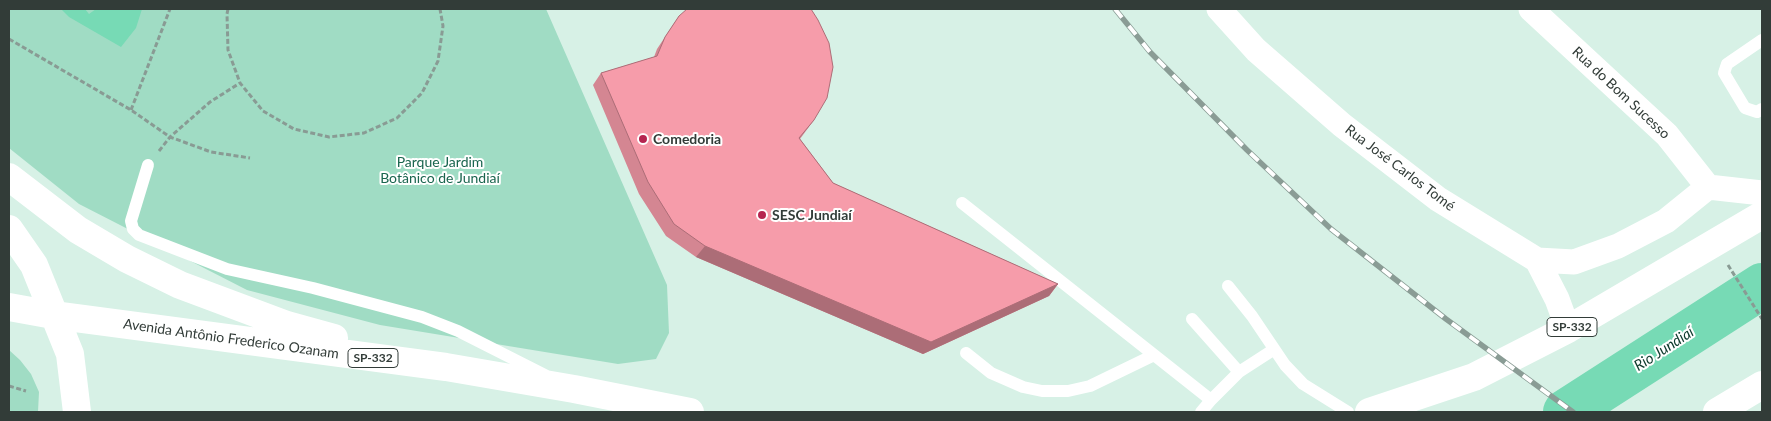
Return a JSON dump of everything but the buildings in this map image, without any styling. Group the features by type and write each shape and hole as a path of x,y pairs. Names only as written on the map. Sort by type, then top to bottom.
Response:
{"main road":[{"path":"9,177 78,230 127,259 180,285 287,325 446,367"},
{"name":"SP-332","path":"1369,412 1474,377 1568,329 1762,215"},
{"path":"9,229 34,265 70,354 77,412"},
{"name":"Avenida Antônio Frederico Ozanam","path":"9,307 53,315 446,367 574,389 690,412"},
{"path":"1716,412 1762,385"}],"street":[{"name":"Rua José Carlos Tomé","path":"1219,9 1256,50 1342,125 1438,200 1537,260"},
{"name":"Rua do Bom Sucesso","path":"1531,9 1667,135 1708,187"},
{"path":"1537,260 1574,262 1618,246 1666,222 1708,187 1762,193"},
{"path":"1537,260 1557,299 1568,329"}],"lane":[{"path":"1762,40 1727,64 1724,74 1745,108 1757,112 1762,109"},
{"path":"148,165 131,221 133,229 139,235 228,269 313,288 422,317 458,331 574,389"},
{"path":"962,203 1210,400"},
{"path":"1228,286 1252,316 1273,350 1303,384 1348,412"},
{"path":"1192,319 1239,372"},
{"path":"1202,412 1210,400 1239,372 1273,350"},
{"path":"966,353 991,373 1023,387 1042,391 1068,391 1090,386 1154,355"}],"path":[{"path":"131,110 170,9"},
{"path":"228,9 228,50 240,83 263,111 294,129 329,137 364,133 396,118 422,93 438,61 443,26 440,9"},
{"path":"9,39 131,110 170,137 211,152 250,158"},
{"path":"148,165 170,137 210,102 240,83"},
{"path":"1715,244 1762,320"},
{"path":"9,386 26,391"}],"green space":[{"name":"Parque Jardim Botânico de Jundiaí","path":"9,9 546,9 667,285 669,333 656,359 618,364 380,325 247,290 79,204 9,148"},
{"path":"9,350 31,374 39,392 38,412 9,412"}],"shaded area":[{"path":"61,9 85,9 89,14 96,9 142,9 136,28 121,47 69,17"}],"waterway":[{"name":"Rio Jundiaí","path":"1566,412 1762,286"}],"railway":[{"path":"1115,9 1150,52 1247,150 1331,229 1446,319 1573,412"}],"place":[{"name":"Comedoria","path":"643,139"},
{"name":"SESC Jundiaí","path":"762,215"}]}
